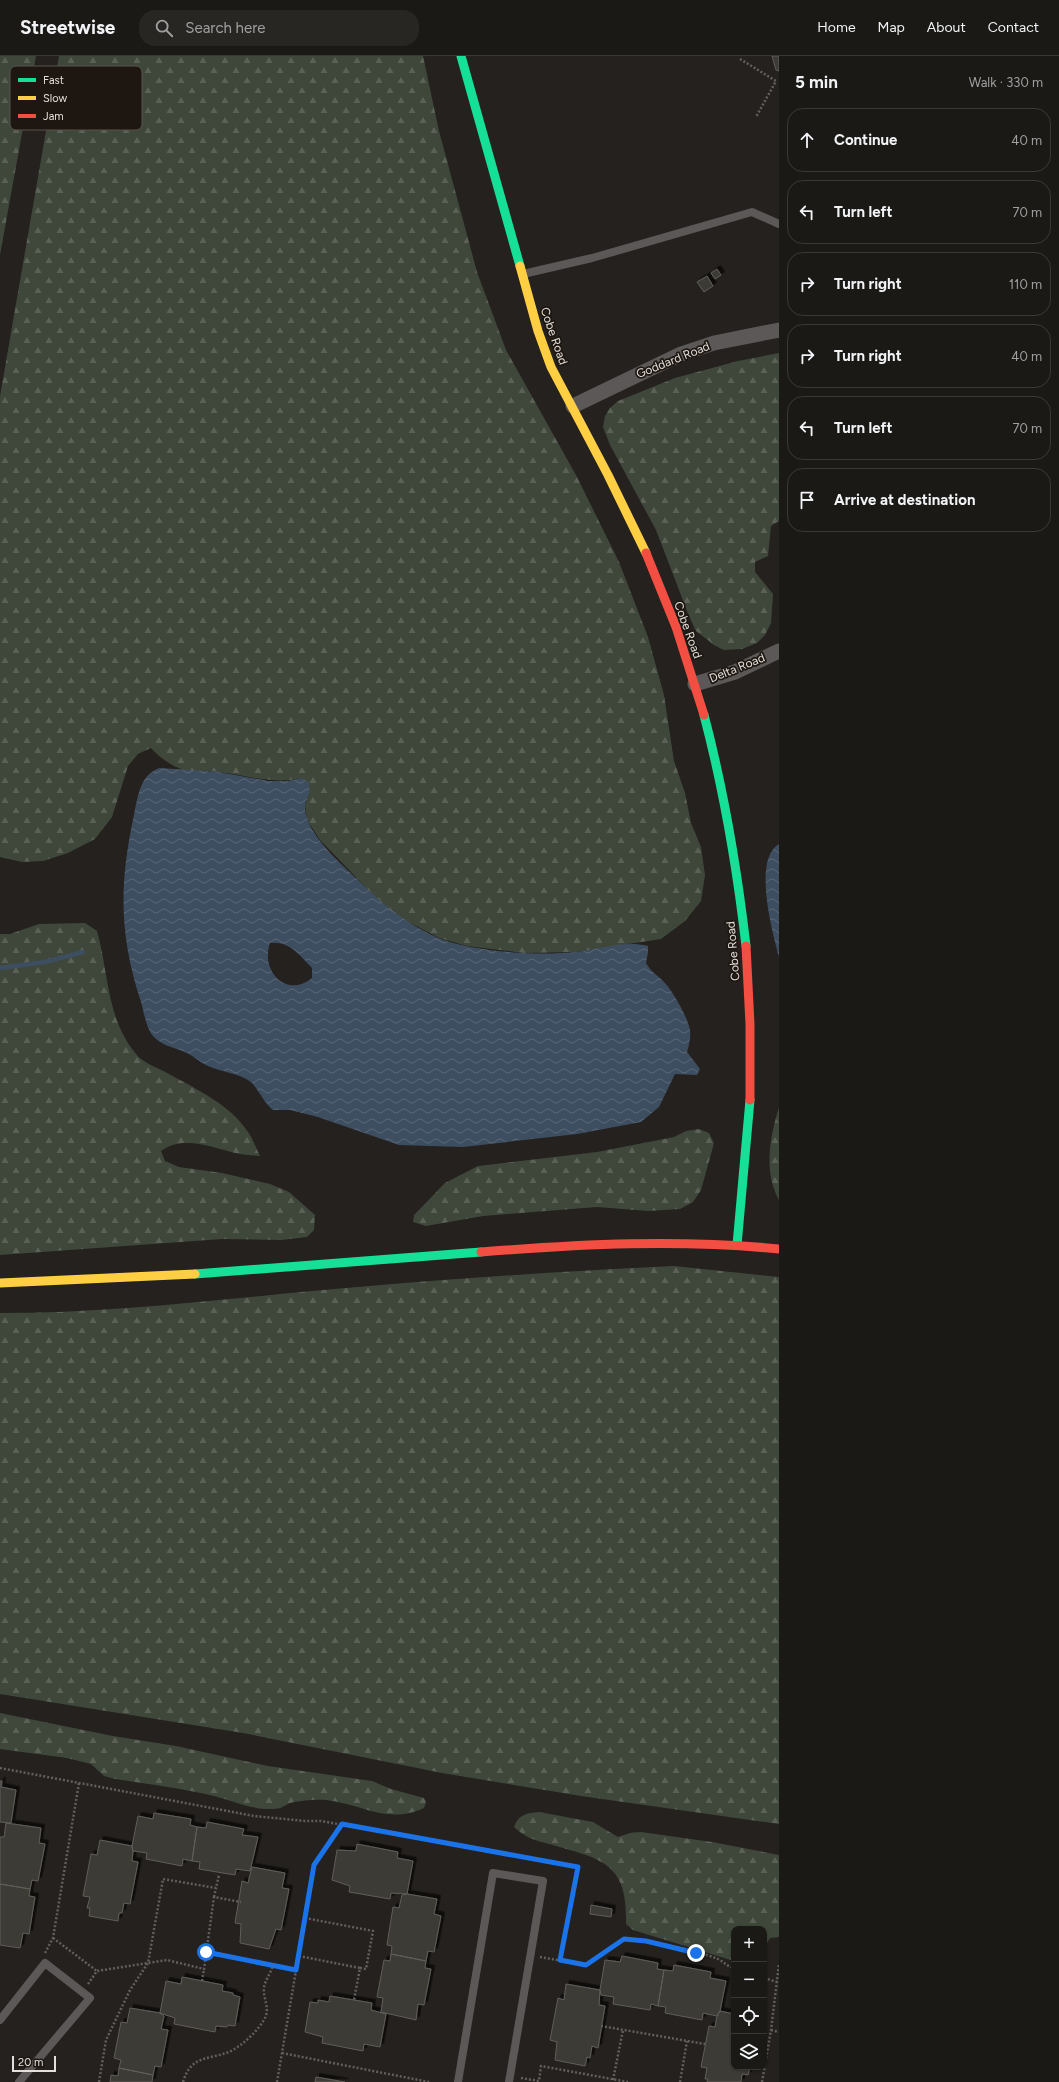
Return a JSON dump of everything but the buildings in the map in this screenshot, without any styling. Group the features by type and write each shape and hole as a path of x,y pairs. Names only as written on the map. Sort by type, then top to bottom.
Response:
{"street":[{"name":"Cobe Road","path":"461,56 522,274 550,365 573,406 622,502 651,564 695,684 715,757 738,878 747,956 750,1018 750,1092 737,1245"},
{"name":"Goddard Road","path":"573,406 681,354 714,343 779,330"},
{"name":"Delta Road","path":"695,684 734,672 779,651"},
{"path":"0,1283 72,1282 207,1273 555,1246 642,1243 737,1245 779,1249"}],"lane":[{"path":"522,274 592,258 752,212 779,224"},
{"path":"458,2082 493,1873 543,1881 510,2079"},
{"path":"0,2020 45,1964 90,1998 19,2082"}],"path":[{"path":"740,59 777,81 756,117"},
{"path":"0,1768 254,1816 342,1824 578,1867 560,1960"},
{"path":"45,1964 45,1953 53,1938 79,1783"},
{"path":"277,2082 314,1865 342,1824"},
{"path":"202,1982 214,1897 219,1875"},
{"path":"99,2082 106,2040 130,1990 148,1963 163,1879 216,1888"},
{"path":"214,1897 241,1902"},
{"path":"299,1956 366,1969 373,1931 305,1918"},
{"path":"53,1938 97,1971 167,1960 204,1969"},
{"path":"531,1955 586,1965 624,1939 646,1941 696,1953 718,1959 731,1966"},
{"path":"206,1952 296,1970"},
{"path":"762,2082 772,2030 779,1964"},
{"path":"183,2082 185,2076 195,2062 229,2052 240,2045 261,2025 266,2015 267,2007 264,1988 273,1965"},
{"path":"354,2000 360,1968"},
{"path":"82,1993 97,1971"},
{"path":"767,1979 777,1982"},
{"path":"601,2026 705,2044"},
{"path":"614,2080 623,2030"},
{"path":"772,2030 779,2032"},
{"path":"680,2082 687,2040"},
{"path":"282,2053 429,2082"},
{"path":"510,2079 539,2081 541,2066 607,2080 628,2082"}],"green space":[{"path":"0,56 36,56 34,66 10,66 10,130 23,130 0,255"},
{"path":"59,56 423,56 439,131 477,272 506,350 577,477 619,562 648,637 664,695 674,761 685,793 691,823 701,847 705,875 701,901 685,921 661,939 576,952 524,953 467,946 439,938 401,918 378,900 320,840 307,820 305,805 309,794 301,778 290,780 270,780 214,771 185,770 161,758 151,748 138,754 128,766 112,817 95,839 68,853 43,861 22,862 0,857 0,396 46,130 142,130 142,66 57,66"},
{"path":"779,353 779,521 771,526 768,556 755,562 755,572 773,594 771,623 765,635 757,643 742,649 724,650 714,645 696,631 656,530 610,445 603,427 605,416 610,408 618,401 675,378 738,361"},
{"path":"85,923 97,931 110,995 119,1026 126,1040 136,1054 146,1062 211,1098 232,1113 248,1132 260,1156 238,1154 188,1143 170,1146 161,1151 165,1161 179,1167 222,1173 270,1184 289,1192 315,1215 314,1230 307,1237 281,1240 222,1239 0,1255 0,934 10,934 39,924"},
{"path":"779,1107 779,1200 771,1177 770,1154 773,1130"},
{"path":"699,1129 709,1133 714,1143 701,1190 693,1202 680,1209 648,1211 597,1207 483,1216 426,1226 413,1222 414,1215 445,1183 478,1166 597,1152 674,1137 686,1131"},
{"path":"674,1266 779,1277 779,1824 581,1796 442,1773 243,1733 0,1694 0,1313 138,1307 445,1280"},
{"path":"0,1713 113,1736 176,1746 268,1766 372,1781 391,1789 424,1798 426,1802 424,1808 411,1813 398,1814 375,1812 339,1802 323,1800 290,1803 278,1808 265,1809 250,1807 214,1796 164,1786 115,1779 104,1776 91,1764 67,1758 0,1749"},
{"path":"539,1812 593,1822 618,1837 630,1833 641,1832 712,1842 779,1855 779,1937 770,1938 767,1943 767,1926 731,1926 731,1960 633,1930 626,1924 625,1903 622,1887 616,1875 607,1866 596,1859 530,1838 522,1834 514,1827 520,1817 530,1813"}],"water":[{"path":"160,768 218,772 269,781 288,781 301,778 309,782 309,793 305,803 306,816 310,826 324,846 367,889 405,920 438,938 452,943 487,950 525,953 576,952 621,944 639,944 648,946 646,963 671,990 689,1025 690,1036 687,1052 700,1069 697,1075 675,1074 659,1107 641,1122 577,1134 463,1147 399,1145 318,1117 290,1110 273,1110 251,1082 208,1066 186,1052 163,1044 153,1036 147,1024 134,978 125,932 124,887 129,840 137,800 144,780 153,771","holes":["270,943 283,944 294,950 312,968 312,978 303,984 293,985 285,984 278,979 272,972 268,953"]},
{"path":"779,844 779,957 769,915 766,880 767,865 771,852"}],"waterway":[{"path":"0,968 45,962 83,952"}],"traffic: fast":[{"path":"461,56 520,266"},
{"path":"704,715 718,772 729,830 746,946"},
{"path":"737,1245 750,1100"},
{"path":"195,1274 481,1252"}],"traffic: slow":[{"path":"520,266 538,331 551,367 608,475 646,553"},
{"path":"0,1283 195,1274"}],"traffic: jam":[{"path":"646,553 676,627 704,715"},
{"path":"746,946 750,1024 750,1100"},
{"path":"481,1252 593,1245 667,1243 779,1249"}],"route":[{"path":"206,1952 296,1970 314,1865 342,1824 578,1867 560,1960 586,1965 624,1939 646,1941 696,1953"}]}
